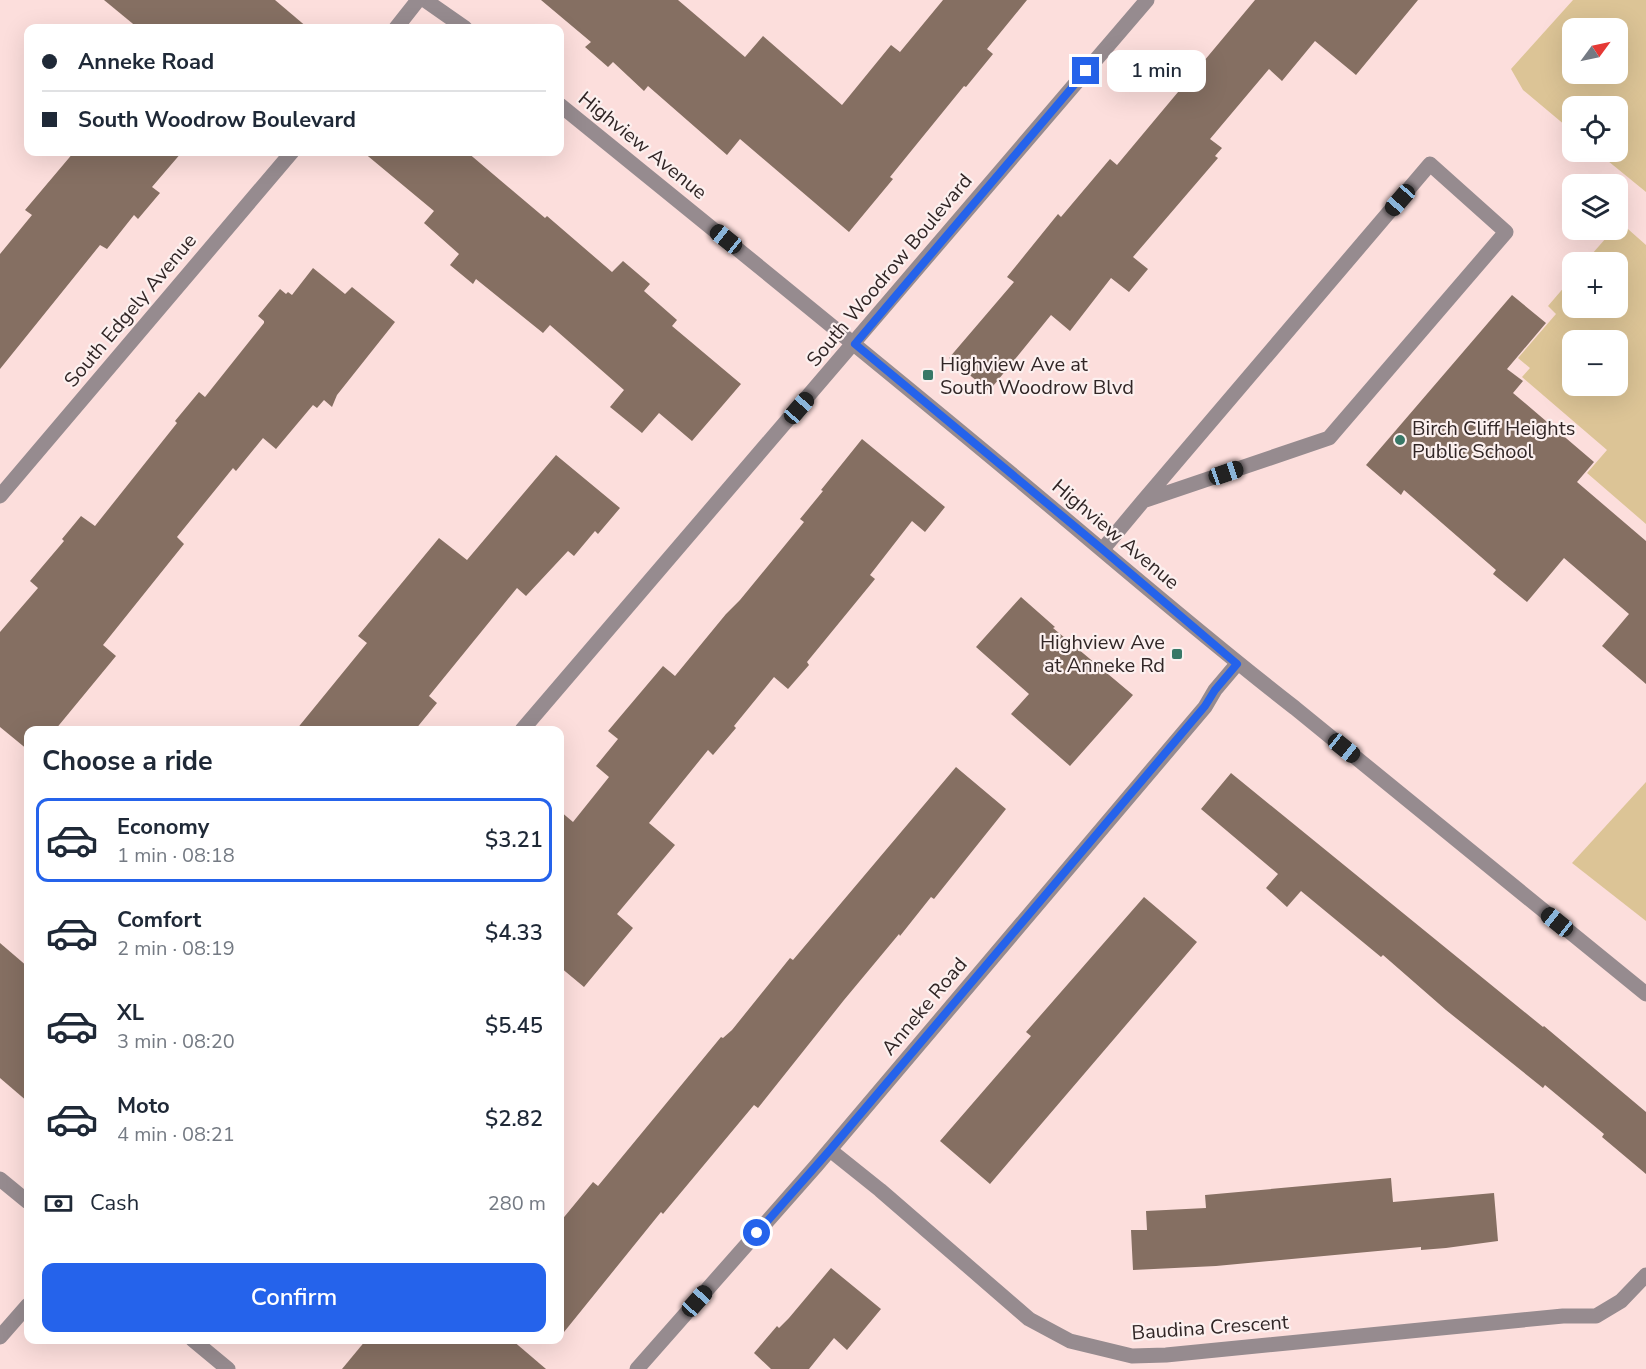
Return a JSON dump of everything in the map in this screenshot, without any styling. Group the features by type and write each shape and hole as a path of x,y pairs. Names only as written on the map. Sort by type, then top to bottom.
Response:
{"street":[{"path":"399,24 418,0"},
{"path":"425,0 459,24"},
{"name":"South Woodrow Boulevard","path":"525,726 855,344 1147,0"},
{"name":"Highview Avenue","path":"564,108 855,344 1237,664 1646,994"},
{"name":"South Edgely Avenue","path":"0,496 289,156"},
{"path":"1102,549 1430,164 1506,232 1329,438 1143,501"},
{"name":"Anneke Road","path":"637,1369 830,1150 1197,716 1237,664"},
{"name":"Baudina Crescent","path":"830,1150 880,1190 1029,1319 1070,1341 1132,1356 1166,1355 1563,1316 1596,1316 1621,1301 1646,1275"},
{"path":"0,1179 24,1199"},
{"path":"0,1337 24,1310"},
{"path":"198,1344 228,1369"}],"shaded area":[{"path":"1573,0 1646,0 1646,192 1628,177 1628,174 1624,174 1609,162 1628,162 1628,96 1562,96 1562,123 1523,90 1511,69"},
{"path":"1628,229 1646,245 1646,524 1587,473 1607,450 1522,377 1530,368 1518,358 1556,314 1548,306 1562,290 1562,318 1628,318 1628,252 1594,252 1604,240 1628,240"},
{"path":"1646,782 1646,921 1572,863"}],"building":[{"path":"104,0 275,0 303,24 133,24"},
{"path":"541,0 678,0 745,57 763,36 842,105 891,45 900,52 943,0 1027,0 987,49 993,54 890,177 893,179 849,232 740,139 727,155 648,86 644,91 613,62 608,67 585,47 591,42"},
{"path":"1255,0 1418,0 1356,75 1315,41 1282,81 1269,69 1210,139 1222,148 1215,156 1218,158 1133,257 1148,269 1129,292 1111,278 1070,331 1051,315 989,391 949,358 1014,282 1007,277 1058,214 1061,217 1110,159 1117,165"},
{"path":"71,156 179,156 152,187 160,193 138,219 134,215 107,249 100,245 0,369 0,254 32,215 25,210"},
{"path":"368,156 472,156 612,272 623,261 650,284 644,291 677,320 672,326 741,384 692,441 659,413 642,433 610,407 624,390 550,325 543,333 476,279 473,284 450,265 459,254 424,223 434,211"},
{"path":"313,268 345,294 352,287 395,322 337,395 332,407 324,400 317,408 313,405 276,449 263,438 236,471 233,468 177,537 184,544 103,645 116,656 58,726 24,726 24,747 0,727 0,632 38,588 30,581 64,541 62,539 81,516 95,526 199,392 205,397 264,323 258,316 280,289 292,295"},
{"path":"1512,295 1546,323 1507,369 1523,381 1513,393 1594,462 1577,482 1646,541 1646,684 1602,646 1629,614 1564,558 1527,602 1493,574 1496,570 1404,490 1401,495 1366,465"},
{"path":"862,439 945,507 925,532 912,521 870,575 875,579 807,662 809,665 788,689 774,677 713,755 708,750 649,823 675,845 617,914 633,928 584,987 564,970 564,814 573,822 609,777 596,766 618,739 608,731 663,666 675,676 804,522 800,519 823,491 821,490"},
{"path":"556,455 620,508 598,534 595,531 574,556 568,551 526,596 517,588 429,696 437,703 418,726 299,726 367,643 358,636 439,538 467,560"},
{"path":"1021,597 1055,627 1053,628 1133,695 1070,766 1011,714 1029,694 976,647"},
{"path":"956,767 1006,809 934,899 931,897 844,1000 758,1108 754,1105 663,1214 661,1212 564,1332 564,1217 593,1182 598,1186 721,1037 723,1038 732,1030 790,958 793,960"},
{"path":"1231,773 1544,1026 1646,1112 1646,1174 1602,1137 1604,1134 1545,1085 1543,1088 1446,1010 1383,955 1381,957 1301,891 1287,907 1266,888 1278,874 1201,809"},
{"path":"1144,897 1197,942 990,1184 940,1141 1031,1036 1026,1032"},
{"path":"0,943 24,964 24,1099 0,1078"},
{"path":"1391,1178 1393,1202 1494,1193 1498,1241 1421,1250 1421,1247 1216,1266 1133,1270 1131,1230 1147,1230 1146,1211 1206,1208 1205,1195"},
{"path":"831,1268 881,1309 847,1350 834,1338 809,1369 771,1369 754,1353 777,1326 779,1328 789,1318"},
{"path":"363,1344 517,1344 546,1369 342,1369"}],"place":[{"name":"Highview Ave at South Woodrow Blvd","path":"928,375"},
{"name":"Birch Cliff Heights Public School","path":"1400,440"},
{"name":"Highview Ave at Anneke Rd","path":"1177,654"}],"route":[{"path":"757,1233 830,1150 1205,706 1237,664 855,344 1086,71"}]}
